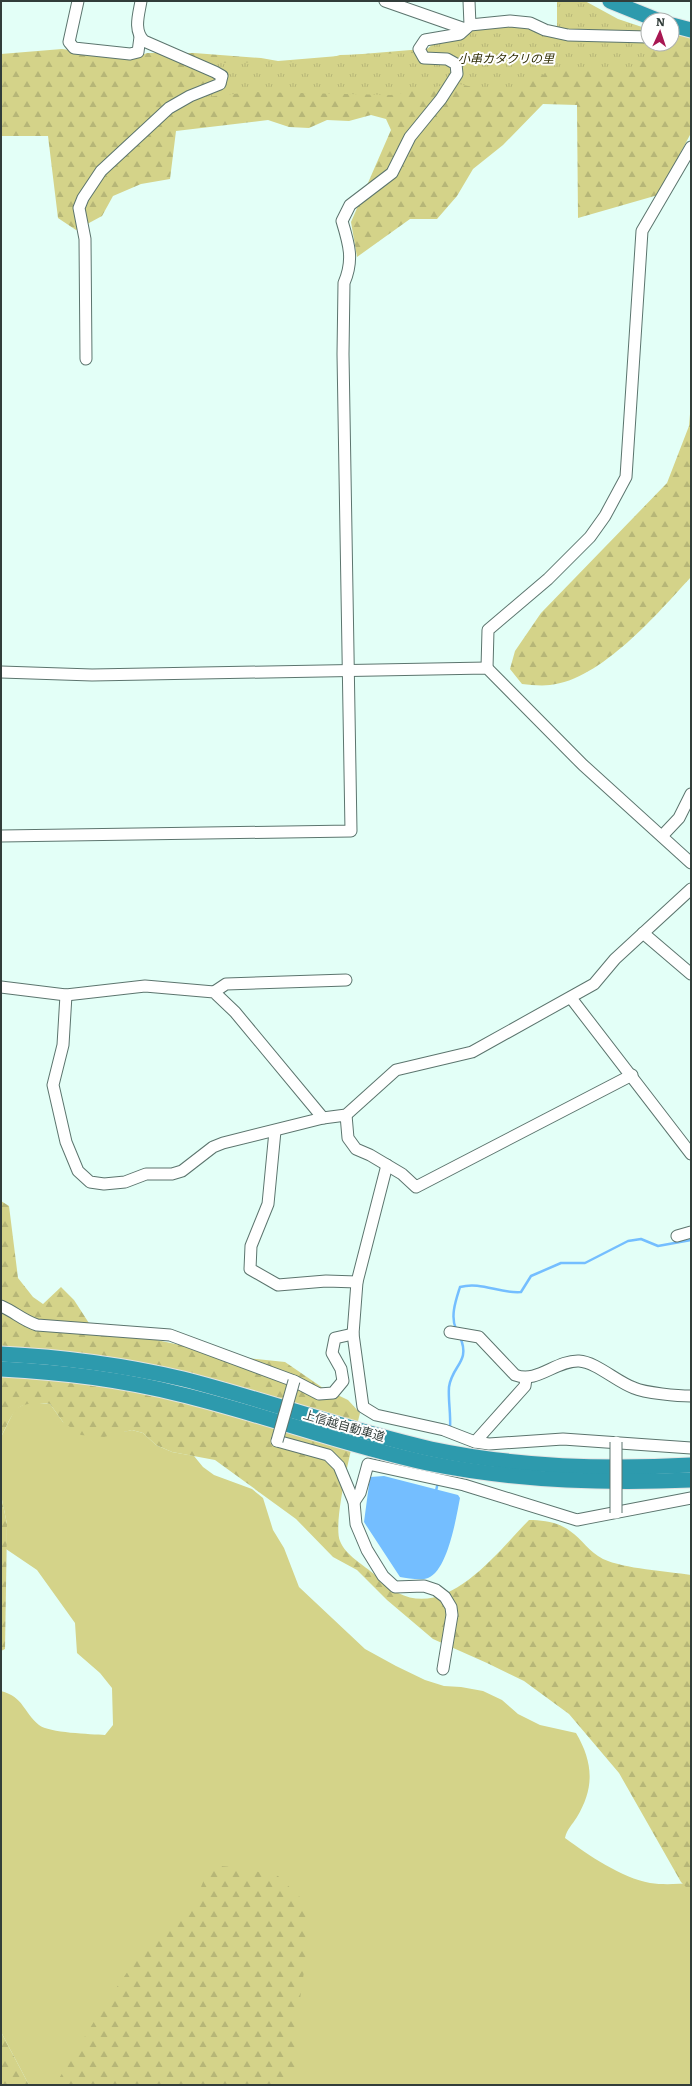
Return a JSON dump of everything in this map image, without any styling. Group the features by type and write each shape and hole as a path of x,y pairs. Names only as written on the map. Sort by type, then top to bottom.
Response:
{"highway":[{"path":"610,1 640,13"},
{"path":"680,28 691,30"},
{"name":"上信越自動車道","path":"1,1354 73,1359 154,1373 223,1390 397,1441 507,1462 574,1467 691,1465"},
{"name":"上信越自動車道","path":"1,1369 71,1374 143,1385 218,1404 391,1455 466,1470 539,1479 576,1481 652,1482 691,1480"}],"street":[{"path":"78,1 69,42 74,48 130,54 138,52 140,37 137,27 142,1"},
{"path":"385,1 467,27 510,21 530,24 545,30 568,35 640,37"},
{"path":"1,836 351,832 343,354 344,283 348,274 351,249 342,221 350,205 392,173 410,137 440,99 457,74 456,64 447,59 424,58 419,49 425,40 460,34 467,27 469,1"},
{"path":"86,358 84,239 79,208 82,198 101,171 169,108 190,96 220,84 222,81 222,76 215,72 144,41 140,37"},
{"path":"691,147 642,231 626,477 605,516 590,537 548,579 488,630 487,668 583,765 691,863"},
{"path":"1,672 92,675 487,668"},
{"path":"662,836 679,818 691,794"},
{"path":"66,995 62,1045 53,1085 66,1142 78,1171 90,1182 104,1184 126,1182 146,1174 172,1174 182,1171 213,1147 223,1143 323,1118 346,1115 396,1070 472,1052 594,984 615,959 691,889"},
{"path":"643,933 691,974"},
{"path":"214,992 226,984 346,980"},
{"path":"1,987 66,995 145,986 214,992 236,1012 323,1118"},
{"path":"571,998 632,1075 691,1154"},
{"path":"346,1115 348,1138 356,1149 402,1174 416,1187 632,1075"},
{"path":"275,1131 268,1204 251,1246 250,1269 278,1285 326,1281 357,1282"},
{"path":"387,1165 357,1282 353,1334 363,1407 376,1415 444,1430 475,1442 489,1444 563,1439 691,1448"},
{"path":"676,1236 691,1232"},
{"path":"1,1306 10,1310 24,1321 37,1325 170,1335 294,1381 319,1394 333,1393 342,1382 341,1368 332,1353 335,1338 353,1334"},
{"path":"450,1332 479,1337 515,1375 526,1378 531,1378 569,1362 580,1361 634,1389 691,1396"},
{"path":"475,1442 525,1386 526,1378"},
{"path":"294,1381 277,1441 328,1455 339,1466 354,1502 356,1524 367,1550 389,1582 395,1587 401,1588 424,1586 436,1590 445,1598 451,1607 443,1669"},
{"path":"616,1442 616,1513"},
{"path":"354,1502 360,1492 368,1464 464,1485 577,1520 691,1498"}],"green space":[{"name":"小串カタクリの里","path":"557,1 585,1 618,19 640,26 640,34 557,30"},
{"name":"小串カタクリの里","path":"508,25 640,39 640,52 650,52 643,60 626,70 557,70 539,76 514,95 453,83 458,65 429,56 426,50 434,43 464,37 473,29"},
{"path":"474,31 640,43 640,52 680,52 680,33 691,34 691,133 658,195 578,218 577,105 543,104 503,145 473,169 457,196 437,219 410,219 357,257 351,222 391,130 386,119 371,115 349,121 327,120 309,128 289,127 268,120 176,131 170,179 141,184 113,196 102,216 76,230 58,218 48,136 1,136 1,54 62,49 132,59 147,53 194,53 261,58 278,61 435,48"},
{"name":"小串カタクリの里","path":"414,53 423,64 435,62 451,65 453,70 446,85 391,95 252,92 196,98 227,85 226,76 202,63 299,62 323,60 340,55"},
{"path":"691,402 691,577 627,643 589,671 569,680 550,685 522,684 510,669 515,651 541,613 667,483 689,426"},
{"path":"1,1201 9,1206 18,1278 33,1297 43,1304 61,1287 74,1300 96,1334 152,1339 236,1357 285,1362 323,1388 348,1400 360,1413 341,1499 338,1531 340,1541 342,1546 350,1555 398,1593 417,1599 436,1597 454,1590 487,1564 529,1520 540,1520 560,1525 574,1534 603,1559 634,1567 691,1575 691,1892 681,1882 619,1773 569,1714 524,1681 433,1639 387,1600 357,1570 333,1557 296,1519 215,1460 172,1452 156,1445 143,1433 132,1430 104,1437 81,1435 63,1422 50,1404 30,1404 23,1405 18,1408 10,1419 1,1437"},
{"path":"29,1402 50,1404 63,1422 123,1432 132,1430 143,1433 156,1445 172,1452 194,1456 203,1467 214,1475 252,1489 263,1498 273,1530 284,1548 299,1587 365,1649 425,1680 444,1686 483,1691 502,1700 518,1714 540,1725 576,1733 582,1744 589,1764 589,1785 583,1806 568,1830 565,1838 584,1852 606,1865 639,1880 660,1884 691,1883 691,2085 29,2085 1,2032 1,1691 9,1694 19,1701 34,1720 44,1728 70,1733 105,1735 113,1725 112,1688 100,1673 77,1653 75,1623 37,1570 6,1549 7,1524 1,1495 1,1437 15,1409"},
{"path":"1,1495 7,1524 5,1649 1,1651"},
{"path":"210,1865 242,1868 278,1876 305,1902 308,1944 298,2013 297,2062 287,2085 55,2085 103,2007 151,1938 190,1914"},
{"path":"1,2032 29,2085 1,2085"}],"water":[{"path":"384,1476 458,1495 460,1498 446,1554 435,1573 428,1578 418,1579 400,1577 364,1522 370,1477"}],"waterway":[{"path":"456,1329 454,1324 454,1313 455,1303 460,1287 483,1286 506,1291 521,1292 531,1276 561,1263 585,1263 628,1241 641,1239 658,1246 691,1240"},
{"path":"450,1428 449,1387 462,1358 463,1345 460,1337"},
{"path":"436,1491 438,1482"}]}
